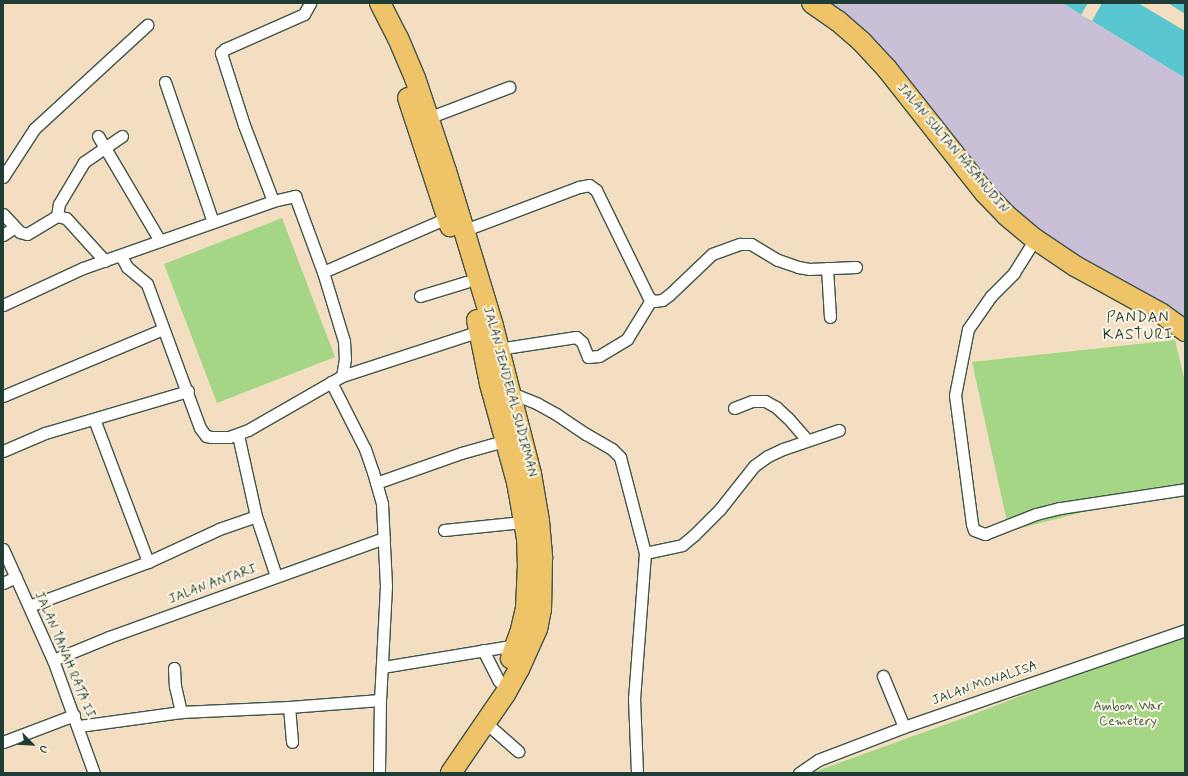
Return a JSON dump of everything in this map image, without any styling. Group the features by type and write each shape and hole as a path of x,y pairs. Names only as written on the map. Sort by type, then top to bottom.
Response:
{"highway":[{"name":"JALAN JENDERAL SUDIRMAN","path":"368,3 388,41 404,82 423,147 457,220 466,282 480,331 490,384 516,482 523,522 528,565 526,608 516,646 499,681 471,725 437,773"},
{"name":"JALAN JENDERAL SUDIRMAN","path":"380,3 398,38 428,118 457,220 498,349 531,474 539,521 542,559 540,609 537,629 516,675 486,723 450,773"},
{"name":"JALAN SULTAN HASANUDIN","path":"812,3 838,21 862,42 887,69 985,193 1006,215 1035,239 1075,266 1162,314 1185,331"}],"street":[{"path":"273,201 244,125 221,53 225,49 304,14 310,3"},
{"path":"3,177 34,129 147,25"},
{"path":"165,82 213,222"},
{"path":"428,118 509,87"},
{"path":"98,136 160,241"},
{"path":"56,216 58,204 84,162 106,149 122,136"},
{"path":"323,272 457,220 579,187 592,186 596,190 620,236 651,300"},
{"path":"3,305 83,268 121,256 273,201 293,196 297,199 323,272 344,341 345,359 342,376"},
{"path":"3,214 20,232 31,233 56,216 62,216 71,222 105,261"},
{"path":"3,235 15,226"},
{"path":"1035,239 1014,273 991,296 968,329 955,394 974,530 985,534 1036,514 1060,508 1185,489"},
{"path":"651,300 657,301 669,295 712,254 740,244 751,244 778,260 798,267 856,267"},
{"path":"121,256 128,267 146,284 188,391 200,428 206,436 216,438 238,435 342,376 480,331"},
{"path":"827,268 830,317"},
{"path":"420,296 466,282"},
{"path":"498,349 576,337 582,342 588,357 599,356 627,339 651,300"},
{"path":"3,396 163,329"},
{"path":"331,382 358,434 382,504 386,586 383,667 380,700 379,773"},
{"path":"490,384 538,404 617,452 620,457 645,553 634,698 637,773"},
{"path":"3,451 45,433 188,391"},
{"path":"734,408 752,400 765,401 776,407 788,418 807,440"},
{"path":"94,419 148,562"},
{"path":"645,553 682,545 720,509 754,466 782,449 838,430"},
{"path":"238,435 256,516 276,576"},
{"path":"376,483 461,453 504,441"},
{"path":"29,606 148,562 219,529 256,516"},
{"path":"444,530 523,522"},
{"name":"JALAN ANTARI","path":"53,660 276,576 384,538"},
{"name":"JALAN TANAH RATA II","path":"3,549 53,660 79,726 94,773"},
{"path":"3,583 16,577"},
{"name":"JALAN MONALISA","path":"799,773 818,760 904,727 1185,630"},
{"path":"383,667 516,646"},
{"path":"483,650 499,681"},
{"path":"174,668 175,686 181,712"},
{"path":"883,676 904,727"},
{"path":"79,726 181,712 289,707 380,700"},
{"path":"289,707 292,742"},
{"path":"3,742 74,715"},
{"path":"486,723 518,751"}],"shaded area":[{"path":"830,3 1062,3 1185,78 1185,320 1158,300 1054,242 1009,208 841,10"}],"green space":[{"path":"282,218 335,357 217,403 164,264"},
{"path":"1175,340 1185,382 1185,486 1009,531 972,362"},
{"name":"Ambon War Cemetery","path":"1185,638 1185,773 811,773 969,716 1124,656"}],"water":[{"path":"1062,3 1185,3 1185,78 1092,21"}],"pier":[{"path":"1088,3 1102,3 1092,21 1081,15"},
{"path":"1138,3 1168,3 1185,14 1185,31"}],"district":[{"name":"PANDAN KASTURI","path":"1138,326"}]}
